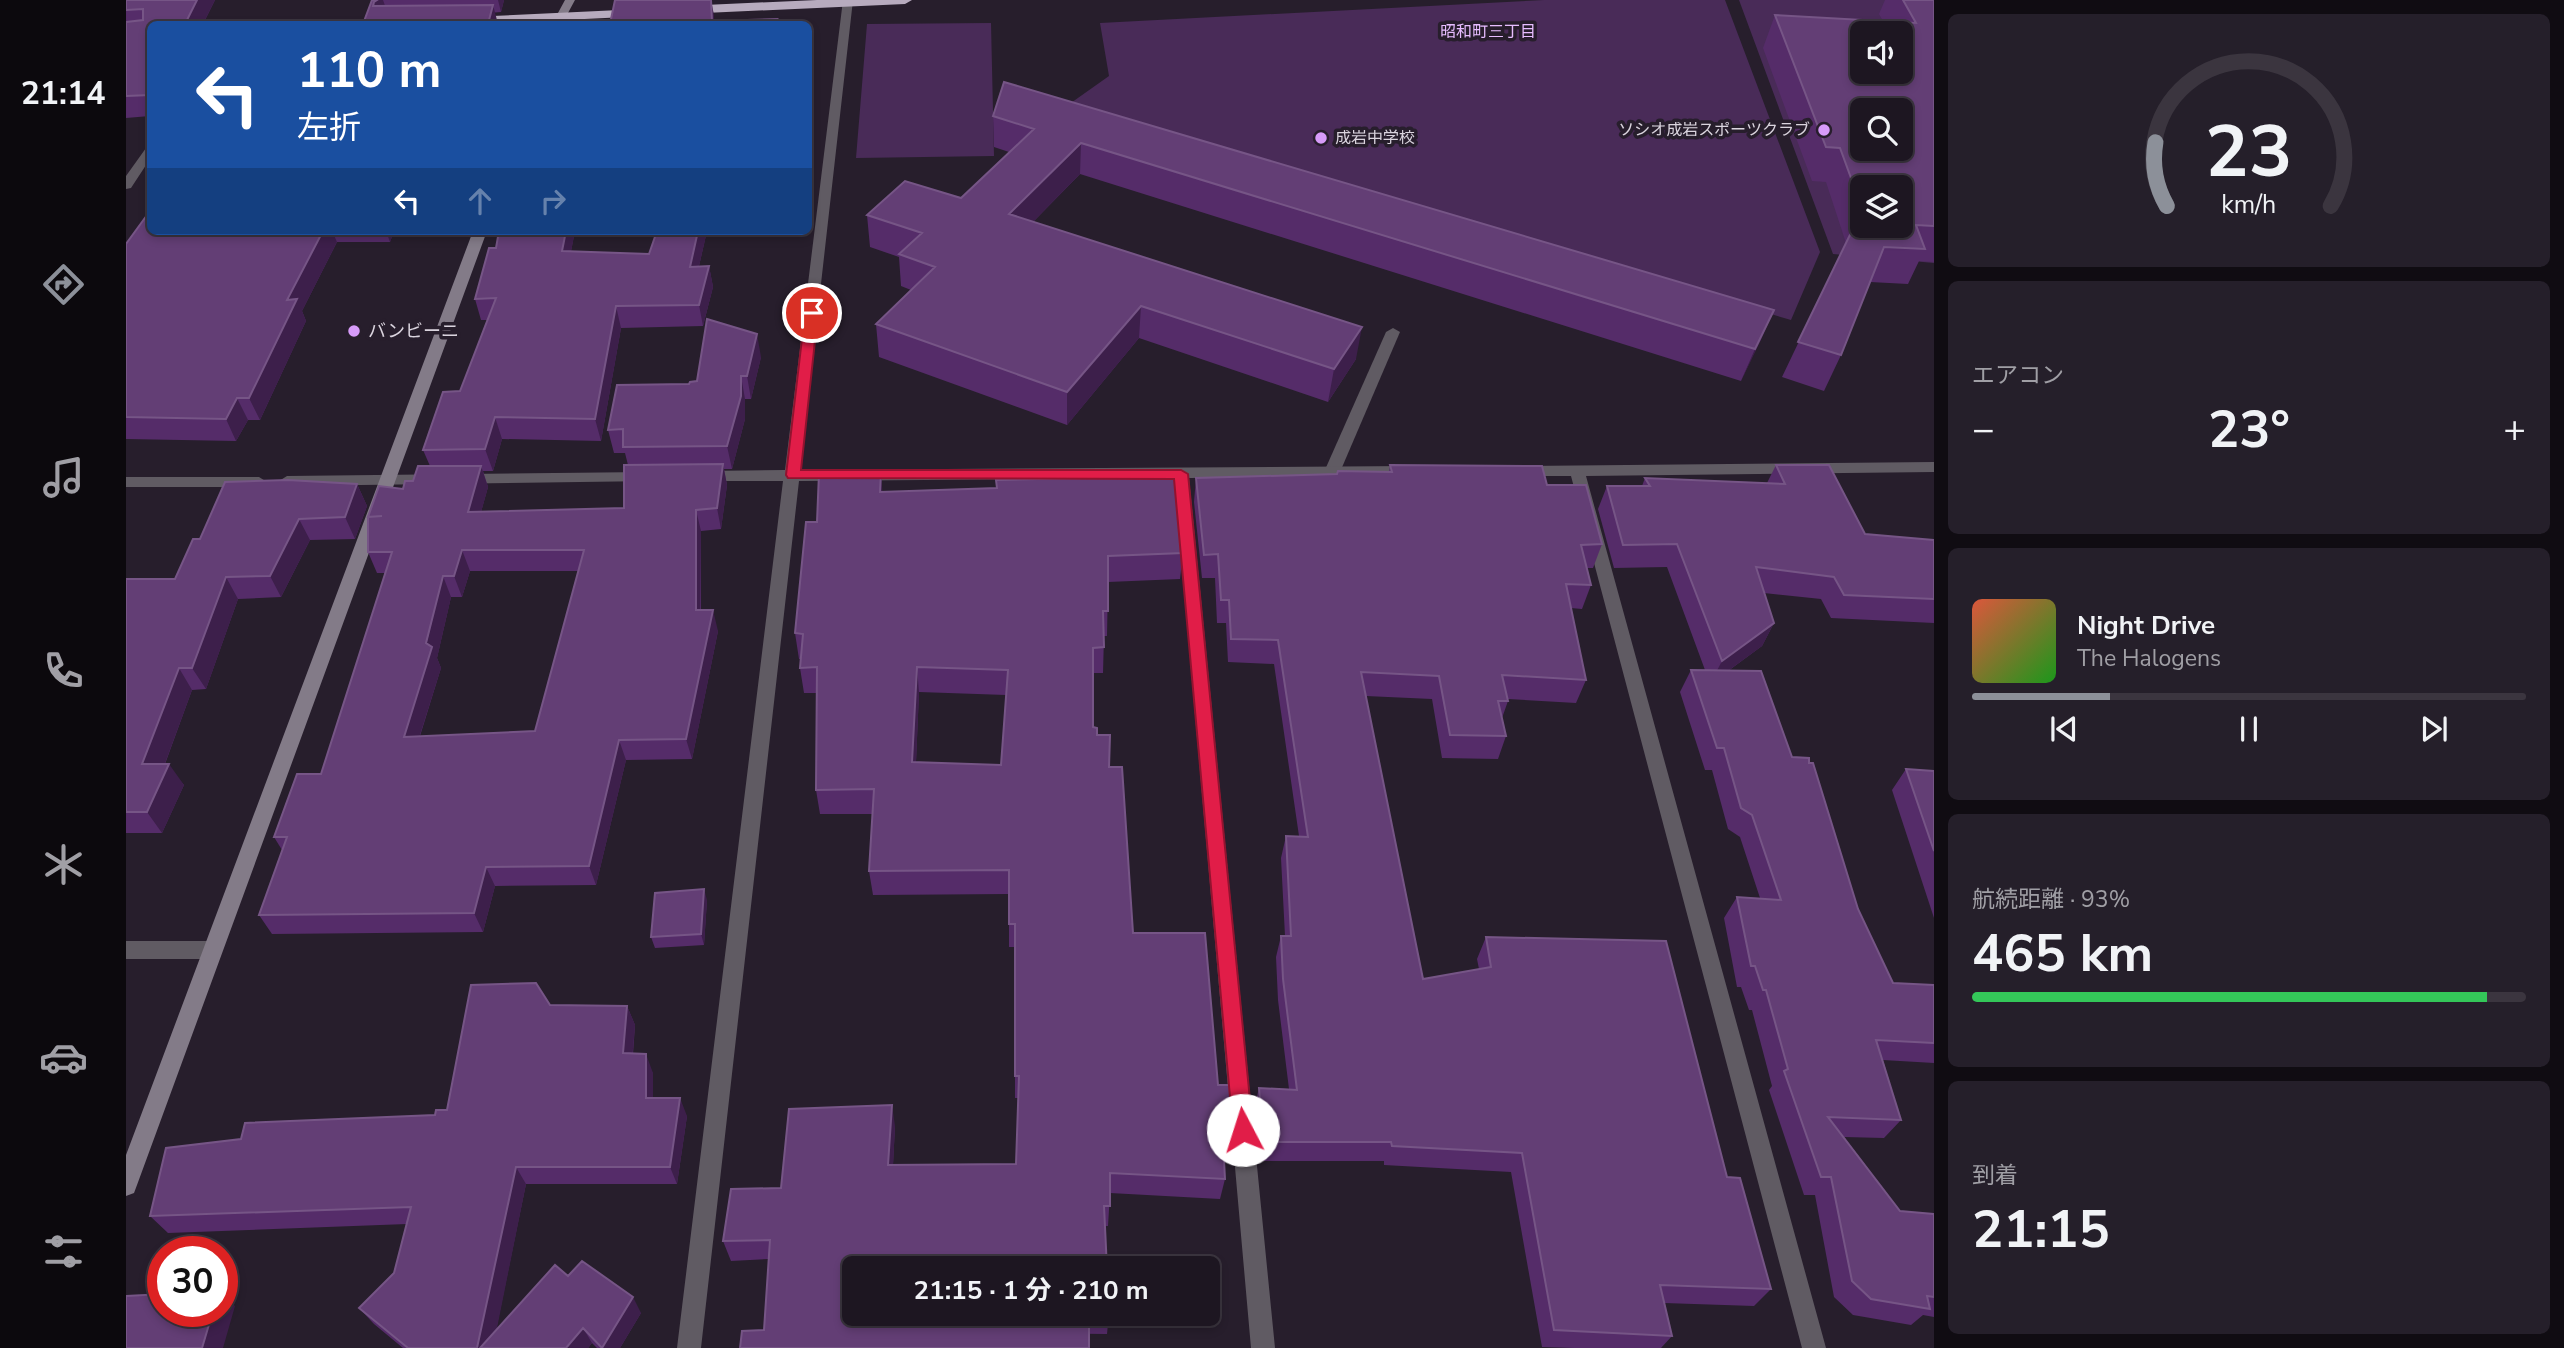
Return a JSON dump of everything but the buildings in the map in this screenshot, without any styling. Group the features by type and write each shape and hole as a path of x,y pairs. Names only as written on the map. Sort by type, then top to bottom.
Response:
{"highway":[{"path":"507,21 905,0"}],"street":[{"path":"559,20 570,0"},
{"path":"689,1348 848,1"},
{"path":"126,185 147,155"},
{"path":"126,1185 479,235"},
{"path":"1332,472 1393,332"},
{"path":"1509,471 1934,467"},
{"path":"1577,470 1814,1348"},
{"path":"126,482 1427,471"},
{"path":"1181,474 1264,1348"},
{"path":"126,950 211,950"}],"shaded area":[{"path":"1544,0 1725,0 1820,252 1791,320 1068,105 1109,76 1100,23"},
{"name":"ソシオ成岩スポーツクラブ","path":"1739,0 1917,0 1934,30 1934,263 1833,254"},
{"path":"991,23 994,156 856,158 867,24"}],"place":[{"name":"ソシオ成岩スポーツクラブ","path":"1824,130"},
{"name":"成岩中学校","path":"1321,138"},
{"name":"バンビーニ","path":"354,331"}],"district":[{"name":"昭和町三丁目","path":"1488,32"}],"route":[{"path":"812,313 793,475 1181,474 1243,1130"}]}
